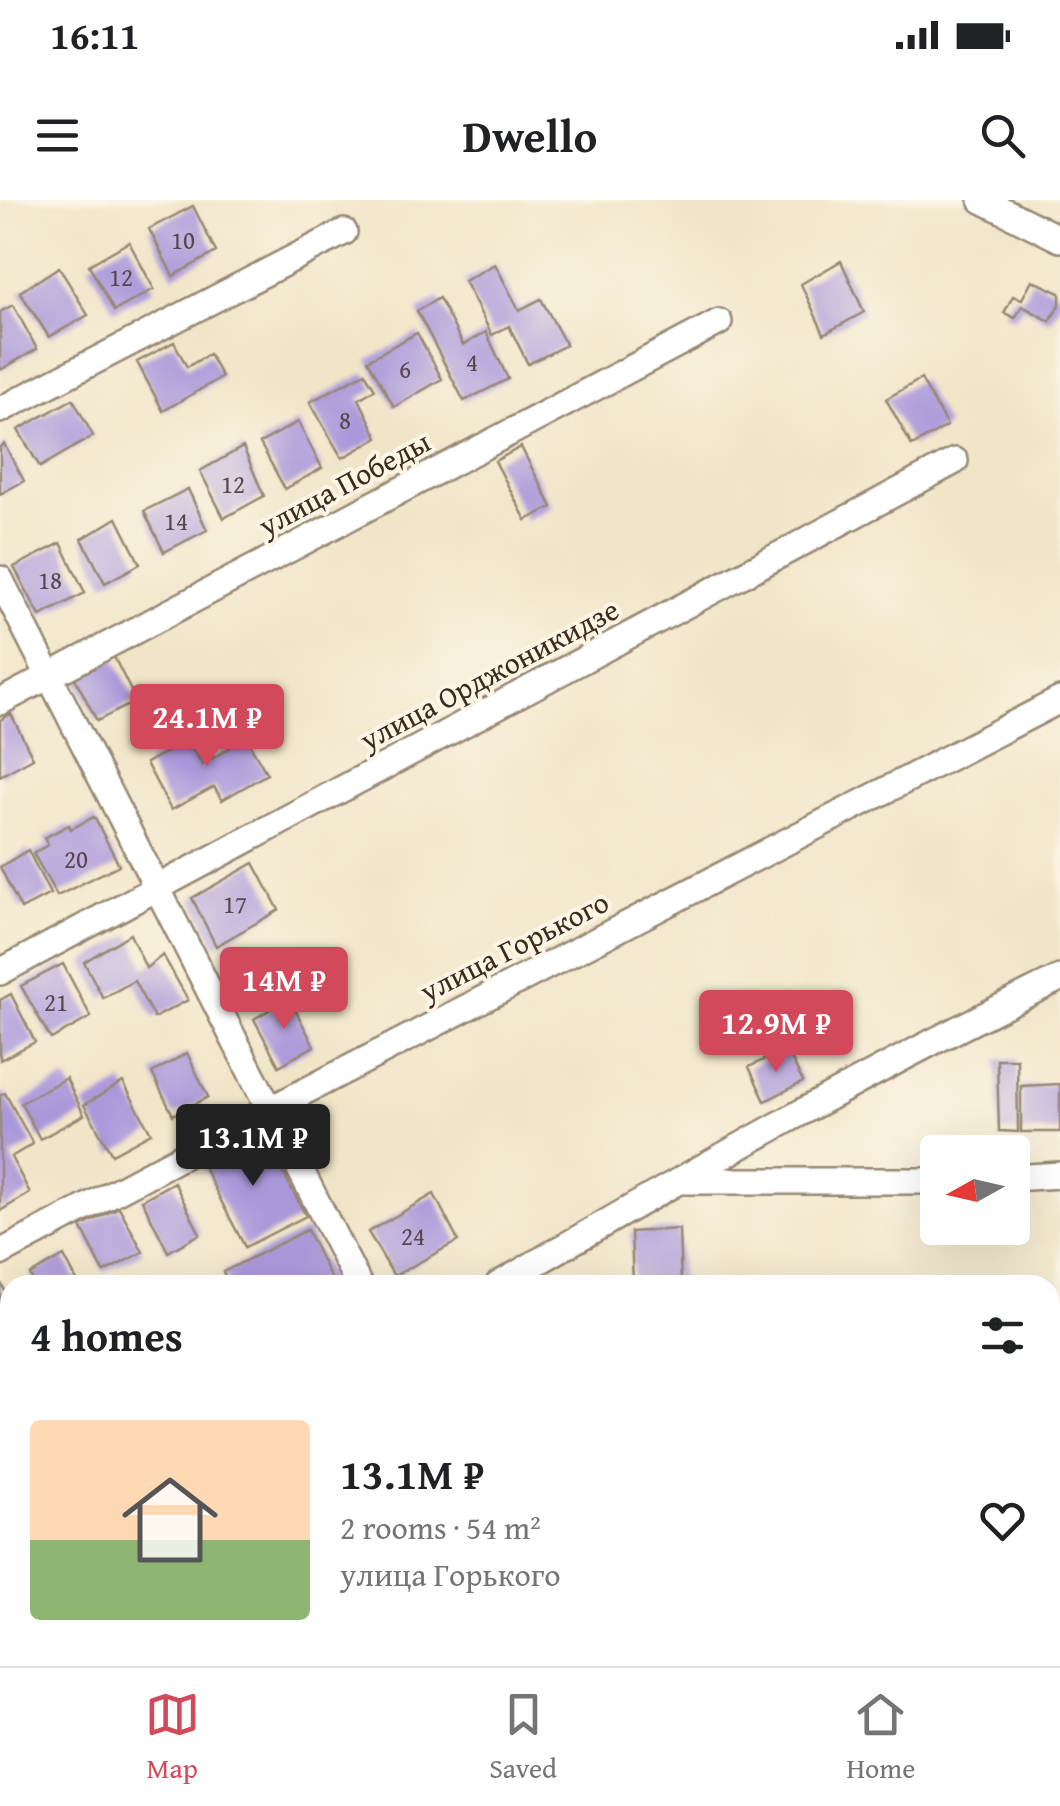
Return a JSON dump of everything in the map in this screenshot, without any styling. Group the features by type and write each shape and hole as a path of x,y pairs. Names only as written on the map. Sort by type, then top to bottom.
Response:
{"street":[{"path":"982,200 1060,239"},
{"path":"0,410 344,232"},
{"name":"улица Победы","path":"0,702 719,322"},
{"name":"улица Орджоникидзе","path":"0,972 955,461"},
{"path":"0,578 354,1275"},
{"name":"улица Горького","path":"0,1253 1060,700"},
{"path":"515,1275 677,1181 984,1014 1060,978"},
{"path":"1030,1177 1060,1175"},
{"path":"677,1181 920,1181"}],"building":[{"path":"193,206 216,252 173,276 149,229"},
{"path":"129,242 154,289 114,311 89,265"},
{"path":"841,261 864,312 824,334 801,284"},
{"path":"495,264 519,310 541,299 566,345 528,364 509,326 492,335 464,281"},
{"path":"59,267 88,315 49,337 20,292"},
{"path":"1032,280 1060,293 1060,304 1050,321 1022,306 1015,318 1004,313 1013,296 1022,299"},
{"path":"439,298 463,345 486,332 508,379 464,401 417,311"},
{"path":"13,305 37,349 0,370 0,312"},
{"path":"417,333 442,379 394,407 368,360"},
{"path":"174,342 187,367 209,354 222,377 163,411 137,362"},
{"path":"365,373 375,389 359,399 378,438 342,458 310,402"},
{"path":"921,379 947,426 912,446 886,399"},
{"path":"73,399 93,436 40,467 18,430"},
{"path":"298,422 322,468 285,489 260,443"},
{"path":"4,444 24,481 0,494 0,447"},
{"path":"243,447 264,496 224,518 200,471"},
{"path":"521,447 552,507 526,520 495,461"},
{"path":"188,489 207,530 164,552 144,511"},
{"path":"117,518 140,564 105,583 82,539"},
{"path":"61,543 85,593 40,616 14,567"},
{"path":"114,657 136,701 97,721 75,678"},
{"path":"11,714 33,758 0,776 0,720"},
{"path":"235,719 267,774 222,800 214,787 171,810 146,763 188,740 202,765 229,748 219,727"},
{"path":"94,817 119,865 57,896 33,853 48,845 44,838"},
{"path":"28,850 50,894 21,909 0,867"},
{"path":"254,863 279,910 216,946 192,898"},
{"path":"130,934 146,968 163,955 188,1000 154,1018 134,981 103,998 84,962"},
{"path":"63,964 91,1017 51,1039 21,986"},
{"path":"11,994 35,1042 0,1060 0,1000"},
{"path":"289,998 314,1046 279,1066 254,1019"},
{"path":"786,1049 803,1082 765,1101 749,1067"},
{"path":"187,1053 208,1097 173,1115 152,1073"},
{"path":"997,1059 1017,1059 1018,1132 999,1131"},
{"path":"66,1078 84,1115 40,1139 21,1103"},
{"path":"123,1082 151,1133 112,1154 84,1105"},
{"path":"1060,1084 1060,1132 1021,1132 1021,1086"},
{"path":"5,1093 33,1144 11,1157 30,1193 0,1211 0,1095"},
{"path":"260,1129 306,1216 245,1247 201,1162"},
{"path":"174,1182 200,1234 168,1252 142,1200"},
{"path":"434,1194 458,1241 393,1275 368,1232"},
{"path":"119,1207 143,1252 104,1272 81,1227"},
{"path":"679,1229 681,1275 633,1275 631,1232"},
{"path":"307,1230 329,1275 224,1275 223,1272"},
{"path":"64,1256 74,1275 30,1275"}]}
